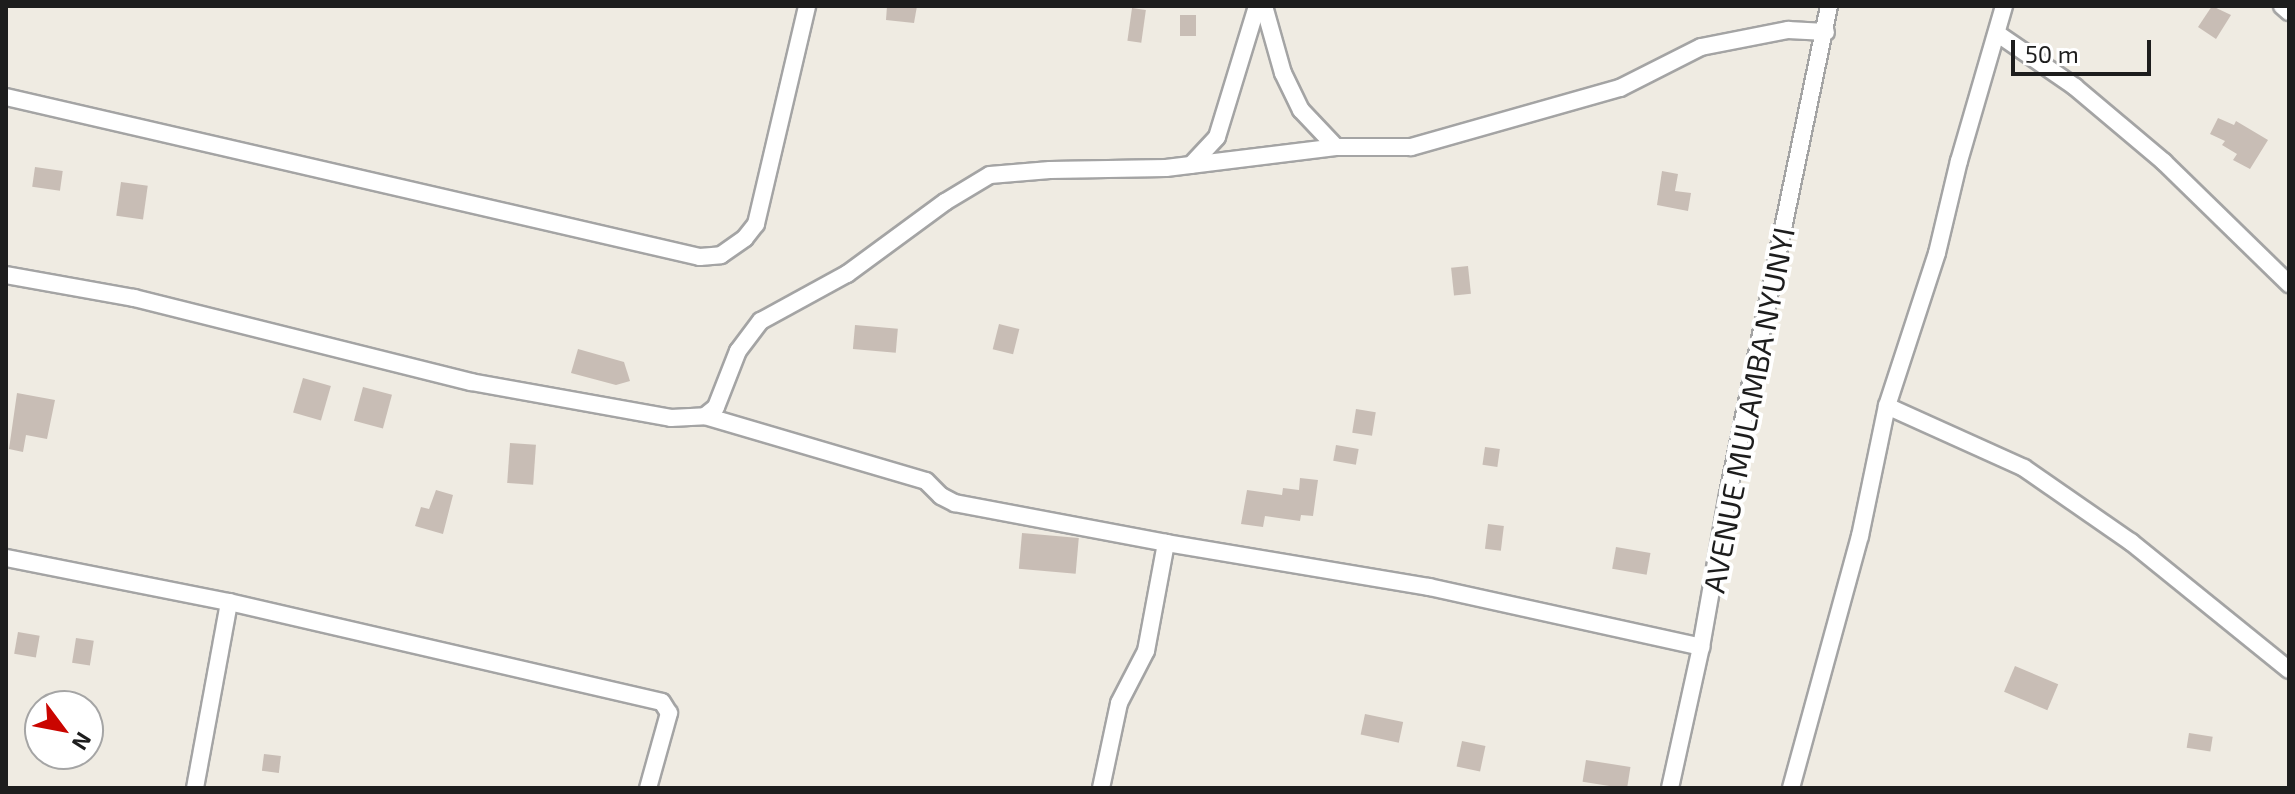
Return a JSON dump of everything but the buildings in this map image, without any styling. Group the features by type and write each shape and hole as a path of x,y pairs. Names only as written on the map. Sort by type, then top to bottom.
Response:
{"street":[{"path":"6,97 428,196 700,257 710,256 733,247 756,224 807,6"},
{"path":"1191,165 1217,137 1257,6"},
{"path":"1264,6 1283,73 1301,110 1336,147"},
{"name":"AVENUE MULAMBA NYUNYI","path":"1670,788 1829,6"},
{"path":"1791,788 1860,536 1887,406 1937,253 1959,161 2004,6"},
{"path":"2282,6 2289,12"},
{"path":"705,416 716,407 738,351 761,321 847,274 945,202 990,175 1191,165 1336,147 1411,147 1620,88 1701,47 1788,30 1826,32"},
{"path":"1998,34 2075,87 2164,162 2289,284"},
{"path":"6,275 134,298 471,382 671,418 705,416 926,481 941,496 955,503 1166,543 1429,587 1701,647"},
{"path":"1887,406 2024,468 2131,542 2289,670"},
{"path":"1101,788 1119,703 1146,651 1166,543"},
{"path":"6,558 229,602 662,702 669,713 648,788"},
{"path":"195,788 229,602"}]}
